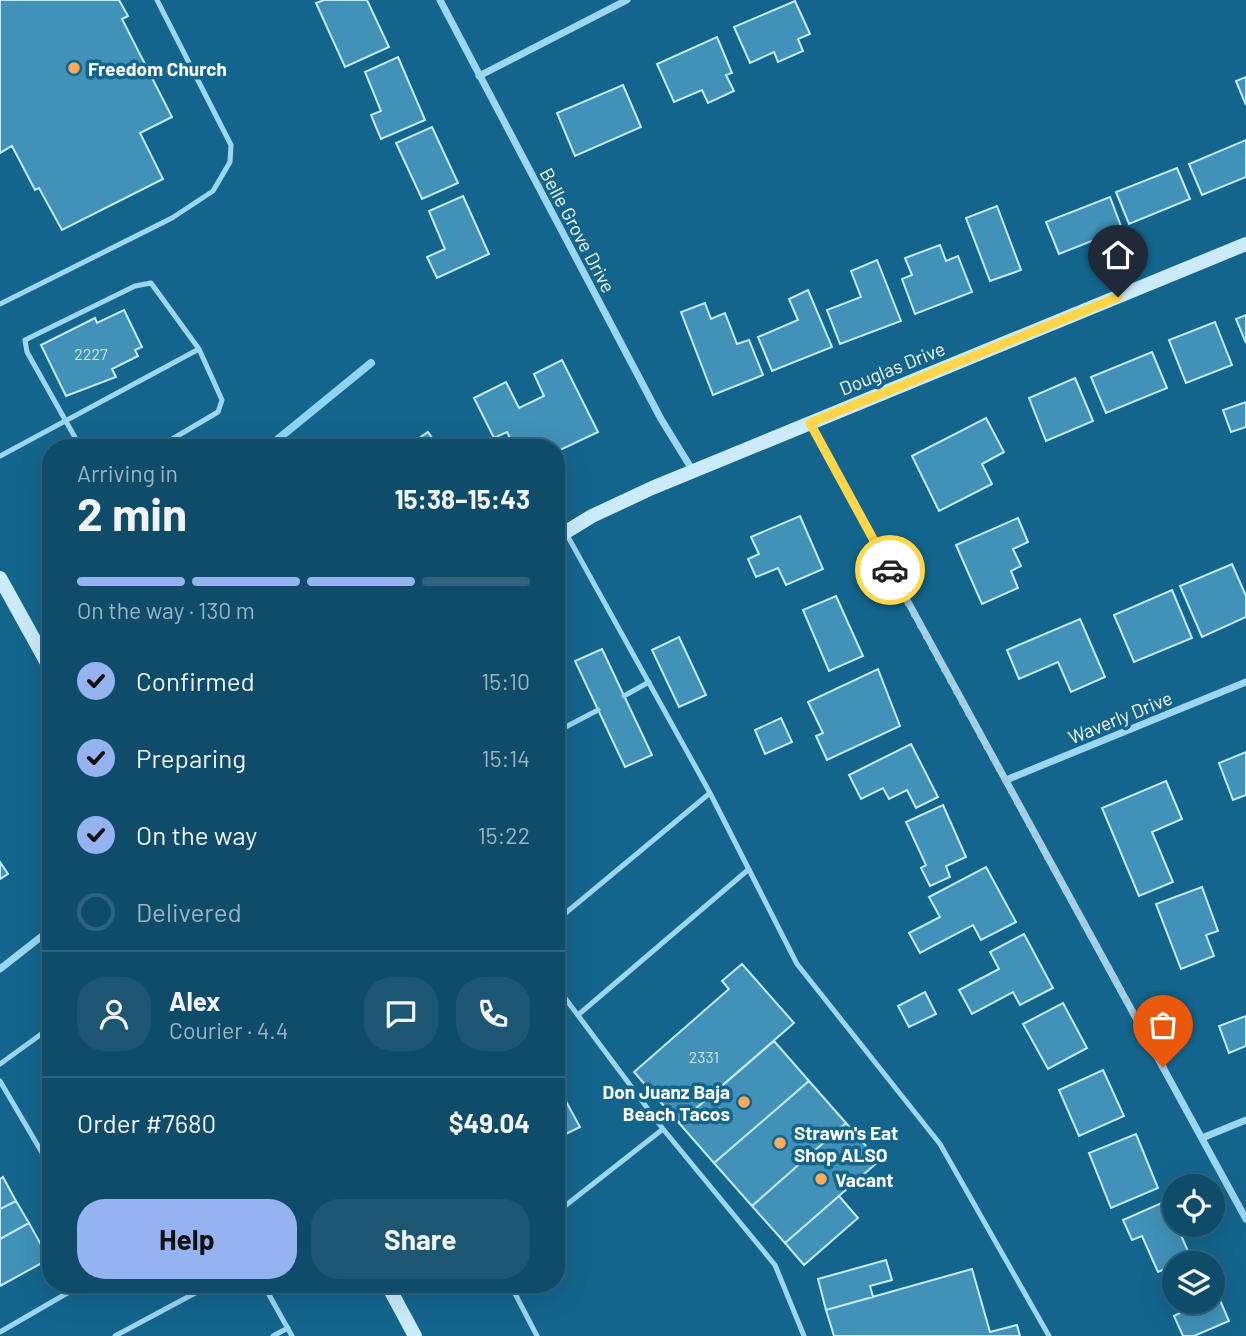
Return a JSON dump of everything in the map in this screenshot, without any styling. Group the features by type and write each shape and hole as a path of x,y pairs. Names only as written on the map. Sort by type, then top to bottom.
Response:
{"street":[{"name":"Belle Grove Drive","path":"440,0 661,419 693,472"},
{"path":"479,76 627,0"},
{"name":"Douglas Drive","path":"565,533 621,502 1246,244"},
{"path":"810,423 1246,1219"},
{"path":"0,578 42,654"},
{"name":"Waverly Drive","path":"1006,780 1246,682"},
{"path":"0,969 42,936"},
{"path":"1202,1138 1246,1120"},
{"path":"392,1293 415,1336"}],"lane":[{"path":"0,304 172,218 213,191 230,162 231,145 158,0"},
{"path":"76,439 27,352 25,340 135,286 151,283 199,349 222,400 218,412 172,439"},
{"path":"0,456 199,349"},
{"path":"565,542 649,682 710,793 797,964 940,1144 1049,1336"},
{"path":"35,641 42,637"},
{"path":"624,696 649,682"},
{"path":"565,728 598,710"},
{"path":"565,914 710,793"},
{"path":"578,1015 749,869"},
{"path":"565,998 663,1129 775,1265 804,1336"},
{"path":"0,1064 42,1034"},
{"path":"0,1081 42,1153"},
{"path":"565,1206 663,1129"},
{"path":"0,1332 67,1293"},
{"path":"115,1336 195,1293"},
{"path":"269,1293 292,1336"},
{"path":"514,1293 535,1335"},
{"path":"273,1336 288,1328"}],"building":[{"name":"Freedom Church","path":"0,0 119,0 128,16 122,19 172,117 140,133 163,179 62,230 39,188 35,190 12,146 0,153"},
{"path":"324,0 367,0 389,47 345,67 316,3"},
{"path":"795,1 810,34 798,39 803,51 778,62 774,52 750,63 734,27"},
{"path":"717,37 732,73 726,75 734,91 708,103 702,90 674,102 657,64"},
{"path":"398,57 425,120 381,139 371,115 381,111 365,72"},
{"path":"1246,77 1246,105 1236,81"},
{"path":"623,85 641,127 575,156 557,113"},
{"path":"432,127 458,183 422,199 396,143"},
{"path":"1246,140 1246,177 1202,195 1189,164"},
{"path":"1177,168 1190,199 1129,224 1116,192"},
{"path":"463,196 489,254 437,278 427,257 445,249 429,211"},
{"path":"1110,197 1122,229 1059,254 1046,222"},
{"path":"997,206 1021,270 990,281 966,218"},
{"path":"940,245 946,261 958,256 972,292 915,314 902,279 912,275 905,258"},
{"path":"877,260 901,321 840,344 827,310 861,297 851,271"},
{"path":"808,290 832,347 772,371 758,337 798,320 789,299"},
{"path":"705,303 711,319 725,313 737,344 749,340 763,375 713,395 681,312"},
{"path":"124,310 142,347 135,350 138,356 112,369 116,377 66,396 41,345 95,318 97,323"},
{"path":"1246,315 1246,343 1236,319"},
{"path":"1215,322 1232,365 1186,383 1169,340"},
{"path":"1152,352 1167,388 1106,413 1091,377"},
{"path":"562,360 598,432 565,448 565,439 510,439 507,432 494,438 474,398 506,382 519,408 544,396 534,374"},
{"path":"1075,378 1093,421 1046,441 1029,398"},
{"path":"1246,402 1246,427 1231,432 1223,410"},
{"path":"986,418 1004,452 982,464 992,484 939,511 912,456"},
{"path":"428,432 433,439 418,439"},
{"path":"800,516 823,569 786,585 778,568 756,577 748,559 759,554 751,537"},
{"path":"1018,518 1028,542 1013,549 1021,566 1011,571 1018,588 982,604 956,545"},
{"path":"1232,564 1246,596 1246,617 1202,637 1180,586"},
{"path":"1172,590 1192,638 1134,662 1114,615"},
{"path":"836,596 863,656 829,671 803,610"},
{"path":"1080,619 1105,677 1071,692 1058,662 1019,679 1007,650"},
{"path":"679,637 706,695 679,707 652,650"},
{"path":"602,649 652,755 625,767 575,661"},
{"path":"878,669 900,726 827,760 816,736 823,733 808,702"},
{"path":"781,718 792,742 765,754 755,730"},
{"path":"911,744 938,797 916,808 907,790 889,799 883,788 861,799 849,775"},
{"path":"1246,752 1246,795 1233,800 1219,763"},
{"path":"1166,781 1182,819 1152,832 1173,882 1139,896 1102,808"},
{"path":"943,805 966,857 946,866 950,877 930,886 921,868 926,865 906,822"},
{"path":"0,862 8,874 0,879"},
{"path":"986,867 1016,922 981,940 973,925 920,953 909,933 940,917 929,897"},
{"path":"1202,887 1218,931 1206,935 1214,956 1181,969 1156,904"},
{"path":"1024,934 1053,988 1020,1005 1013,992 972,1014 959,990 999,969 990,952"},
{"path":"742,964 794,1023 679,1123 634,1072 729,989 722,981"},
{"path":"925,992 936,1014 909,1027 898,1006"},
{"path":"1063,1003 1087,1048 1048,1069 1023,1024"},
{"path":"1246,1016 1246,1046 1229,1053 1219,1026"},
{"name":"Don Juanz Baja Beach Tacos","path":"774,1041 809,1081 714,1163 679,1123"},
{"path":"1103,1070 1124,1116 1079,1136 1059,1090"},
{"name":"Strawn's Eat Shop ALSO","path":"809,1081 846,1123 752,1206 714,1163"},
{"path":"565,1100 580,1127 565,1134"},
{"name":"Vacant","path":"846,1123 879,1161 785,1243 752,1206"},
{"path":"1136,1134 1158,1188 1111,1208 1089,1153"},
{"path":"3,1177 16,1201 0,1209 0,1179"},
{"path":"839,1196 858,1218 804,1265 785,1243"},
{"path":"16,1201 29,1223 0,1239 0,1209"},
{"path":"1162,1203 1162,1237 1182,1237 1188,1251 1162,1251 1162,1270 1158,1272 1142,1236 1132,1240 1123,1220"},
{"path":"29,1223 42,1246 42,1263 0,1286 0,1239"},
{"path":"886,1260 892,1280 870,1286 873,1297 826,1310 818,1279"},
{"path":"972,1269 990,1332 1017,1325 1020,1336 834,1336 826,1310"},
{"path":"1225,1312 1229,1321 1194,1336 1183,1336 1174,1316 1225,1314"}],"waterway":[{"path":"278,439 371,363"}],"way so far":[{"path":"890,570 1163,1067"}],"place":[{"name":"Freedom Church","path":"74,68"},
{"name":"Don Juanz Baja Beach Tacos","path":"744,1102"},
{"name":"Strawn's Eat Shop ALSO","path":"780,1143"},
{"name":"Vacant","path":"821,1179"}],"route":[{"path":"890,570 810,423 1118,297"}]}
